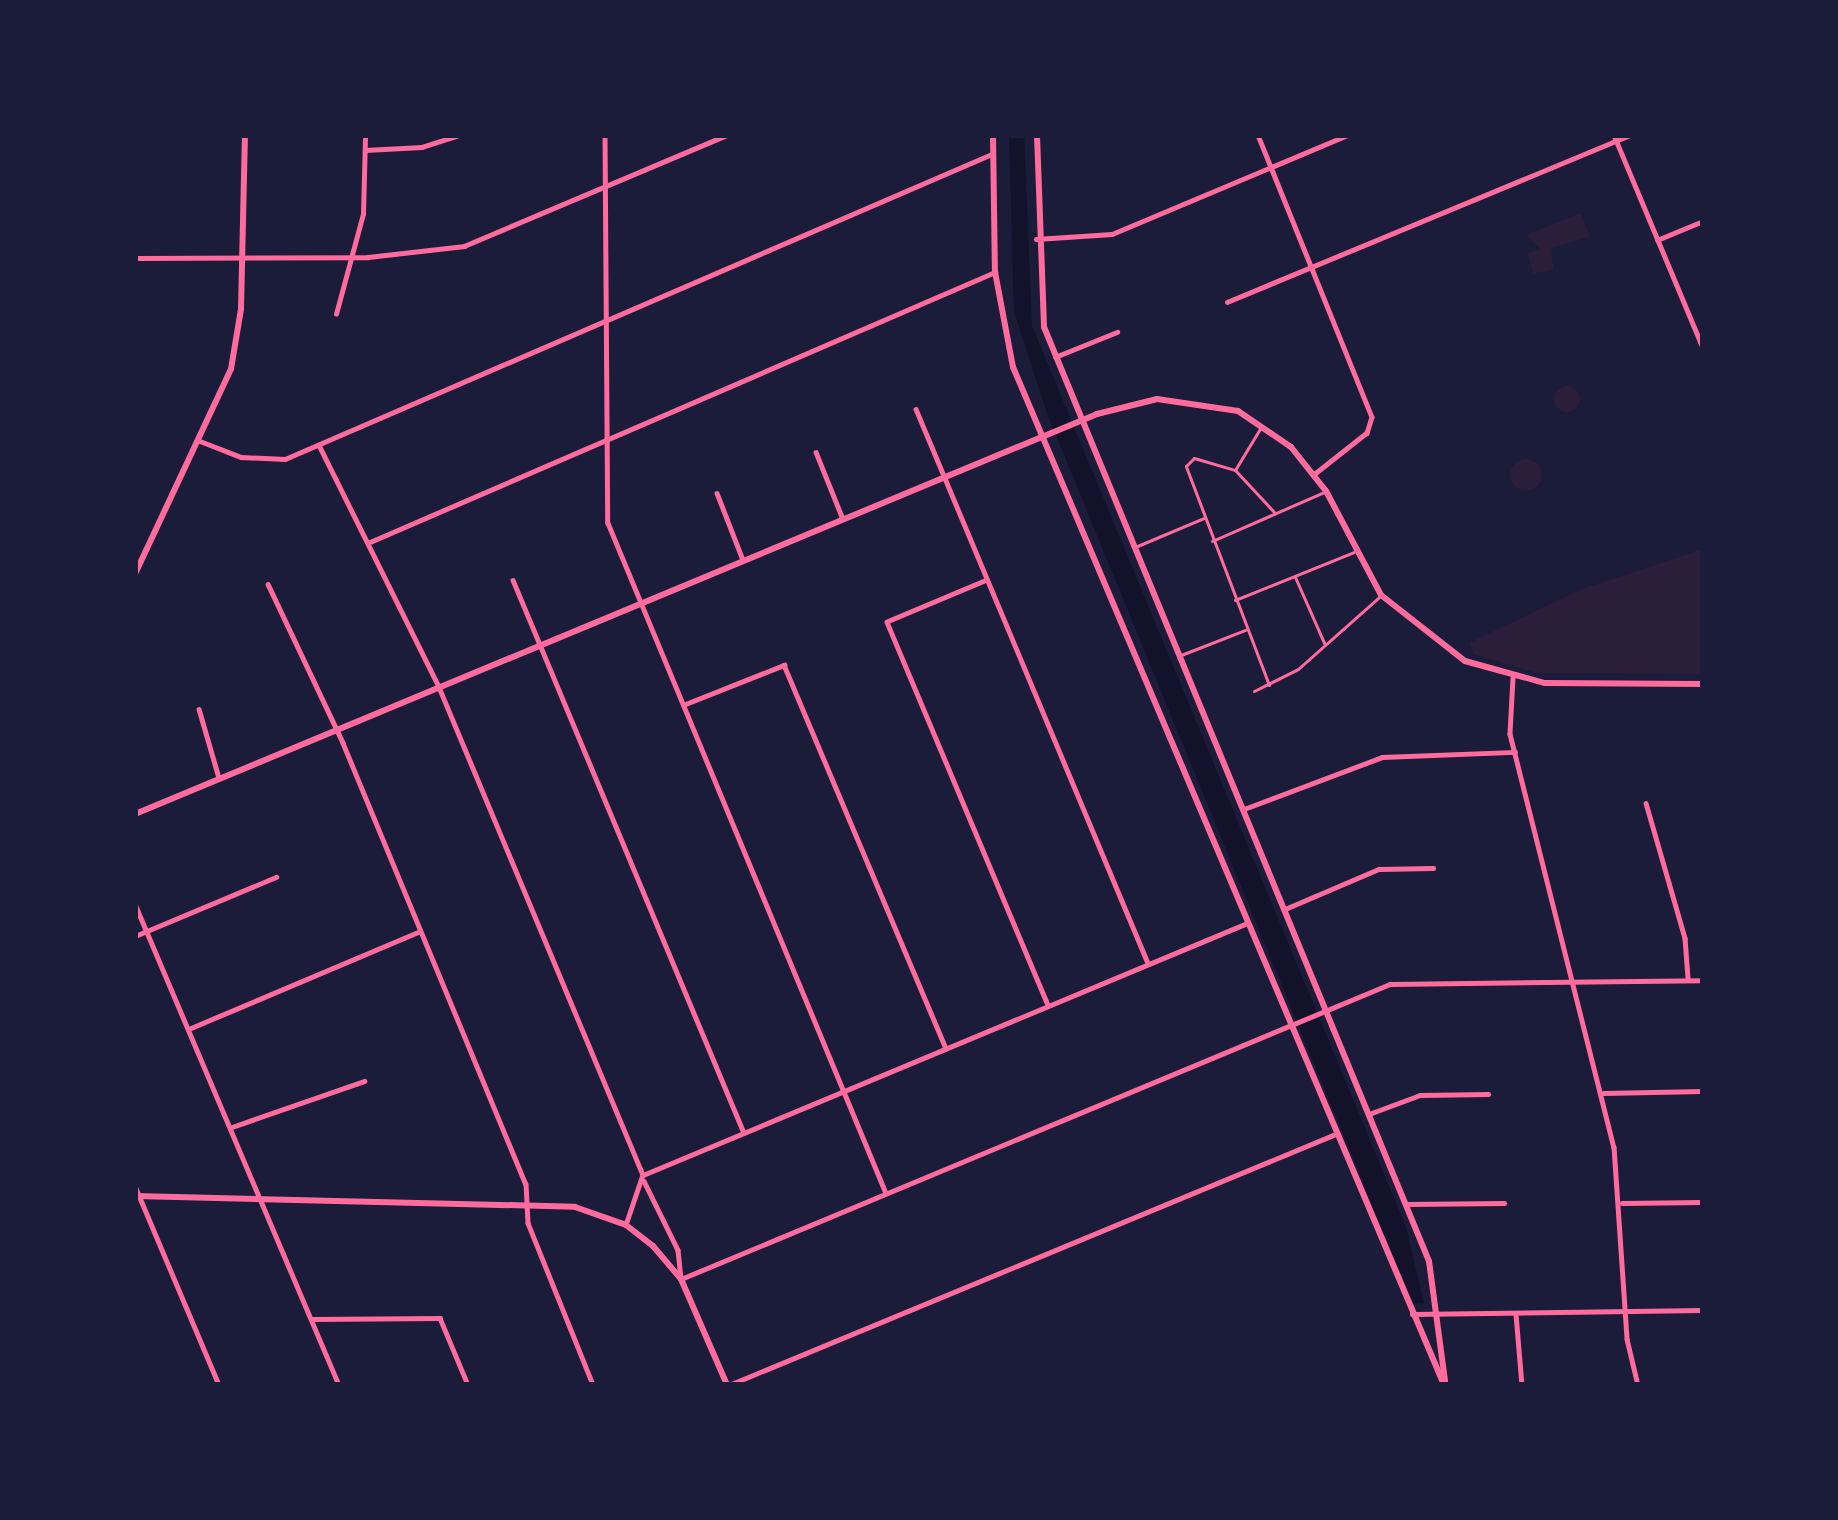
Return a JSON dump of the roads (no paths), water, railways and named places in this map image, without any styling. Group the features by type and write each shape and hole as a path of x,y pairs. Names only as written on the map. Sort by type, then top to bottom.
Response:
{"street":[{"path":"135,574 231,369 244,256 245,135"},
{"path":"336,314 355,257 365,135"},
{"path":"365,150 422,148 459,135"},
{"path":"605,135 605,508 886,1193"},
{"path":"135,258 355,257 464,246 727,135"},
{"path":"993,135 1000,328 1245,924 1445,1385"},
{"path":"1037,135 1037,296 1055,358 1430,1261 1445,1385"},
{"path":"1258,135 1372,417 1367,433 1315,474"},
{"path":"1036,239 1112,234 1347,135"},
{"path":"1227,302 1630,135"},
{"path":"1615,138 1703,348"},
{"path":"200,441 264,460 318,444 993,154"},
{"path":"1657,240 1703,221"},
{"path":"370,542 995,272"},
{"path":"1055,358 1117,332"},
{"path":"135,814 1082,420 1119,406 1185,400 1262,425 1315,474 1381,596 1465,661 1513,678 1703,684"},
{"path":"916,410 1148,964"},
{"path":"318,444 439,687 643,1178 678,1250 681,1279 728,1385 1336,1134"},
{"path":"816,452 843,520"},
{"path":"716,493 743,561"},
{"path":"513,580 743,1132"},
{"path":"987,580 887,622 1048,1006"},
{"path":"268,584 337,730 526,1184 527,1204 593,1385"},
{"path":"683,705 784,665 946,1048"},
{"path":"1513,678 1508,708 1515,752 1603,1093 1622,1203 1638,1385"},
{"path":"199,709 219,778"},
{"path":"1244,809 1382,757 1515,752"},
{"path":"1646,803 1685,938 1689,980"},
{"path":"1286,909 1378,869 1432,868"},
{"path":"135,936 276,877"},
{"path":"135,904 339,1385"},
{"path":"626,1225 643,1178 1245,924"},
{"path":"191,1028 421,931"},
{"path":"681,1279 1390,984 1703,980"},
{"path":"232,1127 364,1081"},
{"path":"1603,1093 1703,1091"},
{"path":"1369,1114 1420,1095 1488,1094"},
{"path":"135,1186 219,1385"},
{"path":"138,1196 575,1207 626,1225 681,1279"},
{"path":"1622,1203 1703,1202"},
{"path":"1406,1204 1504,1203"},
{"path":"1412,1314 1703,1310"},
{"path":"1516,1314 1522,1385"},
{"path":"312,1319 440,1318 467,1385"}],"lane":[{"path":"1235,470 1262,425"},
{"path":"1269,686 1187,478 1190,461 1235,470 1275,513"},
{"path":"1210,541 1326,491"},
{"path":"1135,547 1205,518"},
{"path":"1235,600 1355,551"},
{"path":"1294,575 1324,645"},
{"path":"1254,691 1269,686 1324,645 1381,596"},
{"path":"1181,655 1246,629"}]}
